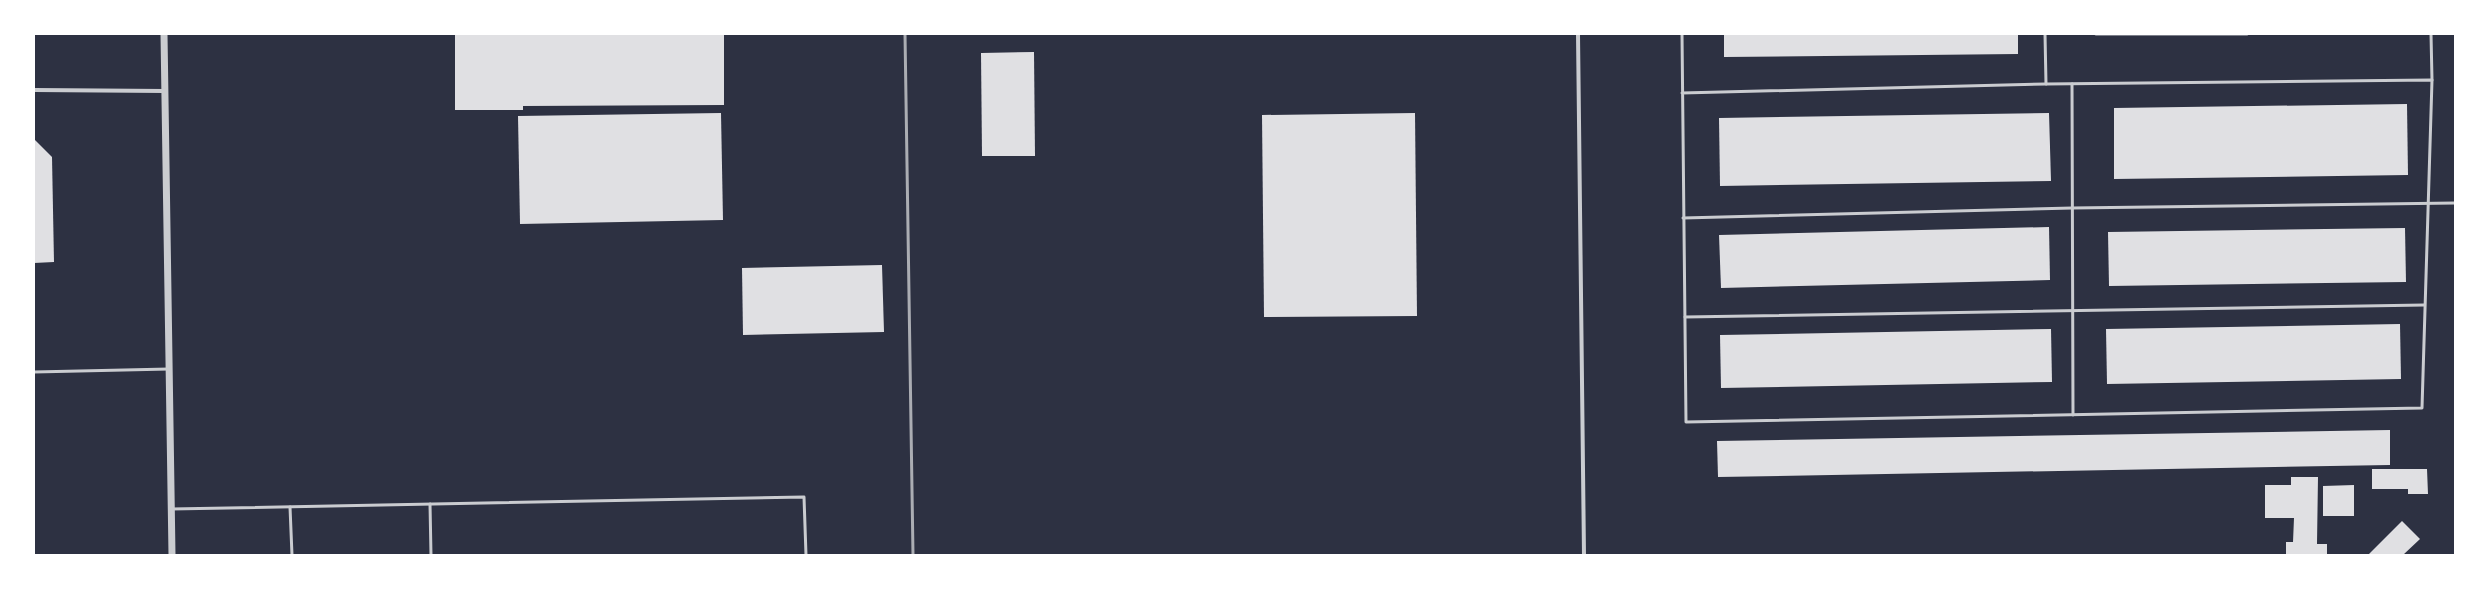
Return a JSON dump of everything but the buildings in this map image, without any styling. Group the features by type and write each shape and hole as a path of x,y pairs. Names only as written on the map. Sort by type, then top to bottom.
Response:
{"street":[{"path":"164,34 172,555"},
{"path":"1578,34 1584,555"},
{"path":"34,90 166,91"}],"lane":[{"path":"1682,34 1686,422 2422,408 2427,202 2432,80 2431,34"},
{"path":"2045,34 2046,84"},
{"path":"2096,34 2247,34"},
{"path":"1682,93 2046,84 2432,80"},
{"path":"2072,84 2073,415"},
{"path":"1683,218 2072,208 2427,202 2455,203"},
{"path":"1684,317 2073,312 2424,305"},
{"path":"34,372 169,369"},
{"path":"171,509 804,497 806,555"},
{"path":"430,504 431,555"},
{"path":"290,507 292,555"}],"railway":[{"path":"905,34 913,555"}]}
